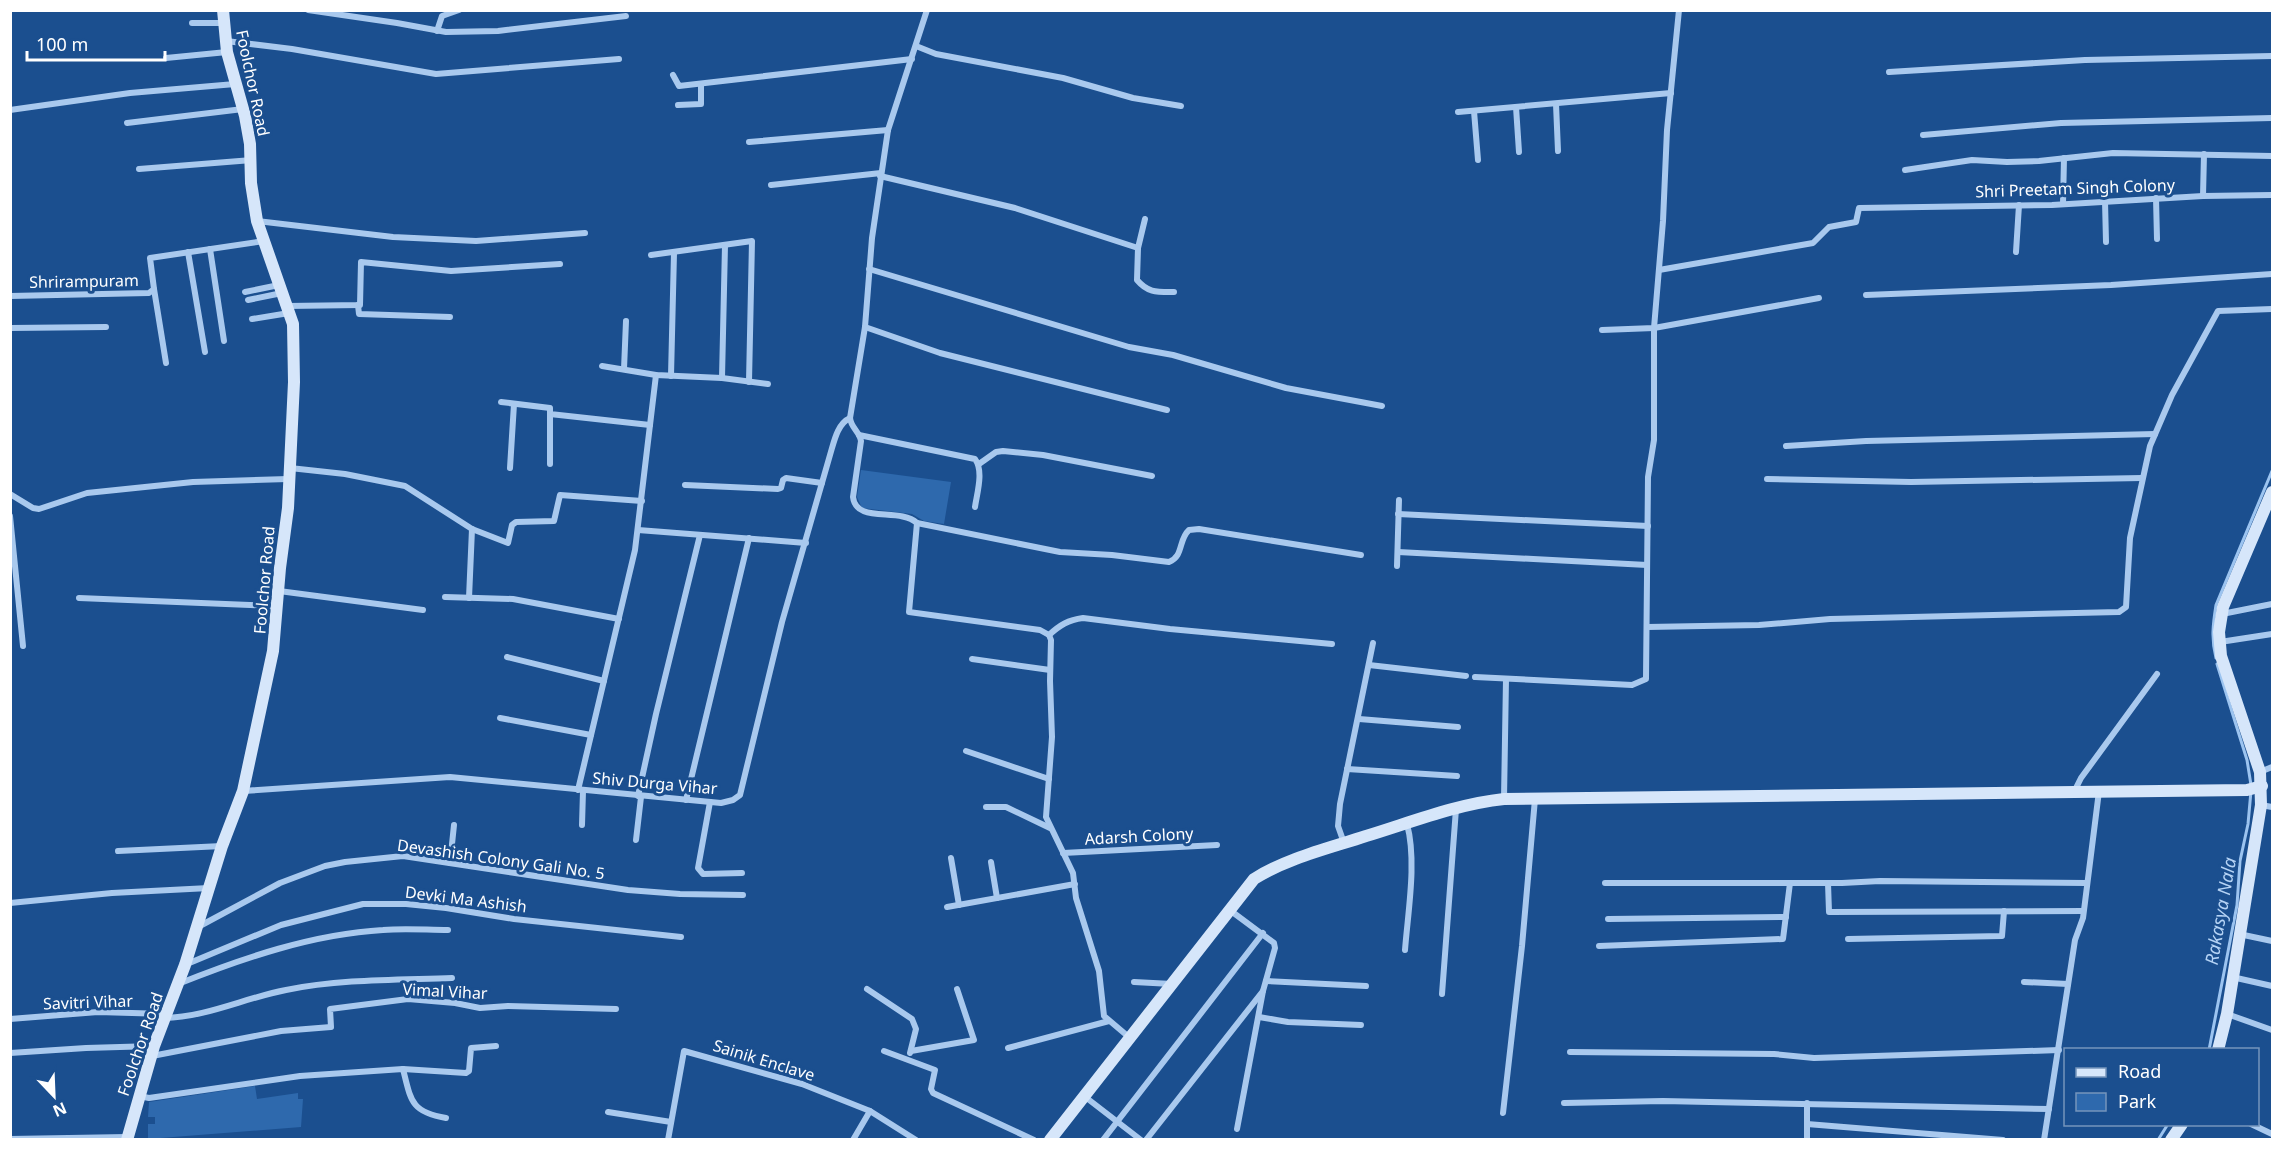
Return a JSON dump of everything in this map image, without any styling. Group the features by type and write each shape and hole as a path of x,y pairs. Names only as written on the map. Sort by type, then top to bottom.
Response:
{"street":[{"path":"308,10 437,31 498,32 626,16"},
{"path":"437,31 442,16 459,10"},
{"path":"927,10 888,130 881,175 865,327 850,418 851,425 861,441 853,497 856,508 862,512 913,519 917,523 1060,552 1112,555 1168,562 1175,560 1180,553 1183,536 1189,530 1199,529 1361,555"},
{"path":"1475,677 1632,686 1646,679 1648,477 1654,440 1654,328 1679,10"},
{"path":"192,23 223,17"},
{"name":"Foolchor Road","path":"127,1138 153,1051 198,927 222,846 243,791 273,651 288,508 294,336 288,309 257,221 252,183 252,160 243,109 226,47 223,17"},
{"path":"916,46 936,54 1064,78 1133,98 1181,106"},
{"path":"166,58 226,47 292,49 436,74 619,59"},
{"path":"1889,72 2085,60 2272,56"},
{"path":"673,75 679,86 912,59"},
{"path":"10,110 130,93 236,84"},
{"path":"678,105 701,104 701,84"},
{"path":"1458,112 1671,93"},
{"path":"1556,104 1558,151"},
{"path":"1516,107 1519,152"},
{"path":"127,123 243,109"},
{"path":"1474,111 1478,160"},
{"path":"1923,135 2061,123 2272,118"},
{"path":"749,142 888,130"},
{"path":"1905,170 1972,160 2007,162 2113,153 2272,156"},
{"path":"2202,196 2204,154"},
{"path":"2063,204 2064,158"},
{"path":"139,169 252,160"},
{"path":"771,185 881,175 1014,208 1138,248"},
{"name":"Shri Preetam Singh Colony","path":"1659,270 1813,243 1829,227 1856,222 1859,208 2063,204 2202,196 2272,195"},
{"path":"2156,198 2157,239"},
{"path":"2105,201 2106,242"},
{"path":"2016,252 2019,205"},
{"path":"1145,219 1138,248 1137,280 1152,292 1174,292"},
{"path":"257,221 393,237 476,241 585,233"},
{"name":"Shrirampuram","path":"10,296 149,293 154,289 150,258 264,241"},
{"path":"651,255 752,241 749,382"},
{"path":"722,378 725,245"},
{"path":"210,249 224,341"},
{"path":"188,252 205,352"},
{"path":"670,375 674,253"},
{"path":"450,317 359,314 361,262 451,271 560,264"},
{"path":"870,269 1129,346 1286,388 1382,406"},
{"path":"1866,295 2111,285 2272,274"},
{"path":"154,289 166,363"},
{"path":"244,292 281,289"},
{"path":"248,300 281,289"},
{"path":"1602,330 1654,328 1819,298"},
{"path":"252,319 288,309 358,305"},
{"path":"1647,627 1759,625 1830,619 2119,612 2126,607 2128,599 2130,538 2142,478 2150,446 2172,395 2218,311 2272,309"},
{"path":"624,369 626,321"},
{"path":"10,328 106,327"},
{"path":"865,327 940,353 1167,410"},
{"path":"602,366 656,375 722,378 768,384"},
{"path":"582,825 581,790 591,735 638,530 656,375"},
{"path":"501,402 550,408 550,464"},
{"path":"510,468 514,404"},
{"path":"550,414 650,425"},
{"name":"Shiv Durga Vihar","path":"243,791 450,777 721,803 733,800 740,795 782,622 822,483 839,429 845,420 850,418"},
{"path":"1786,446 1866,441 2155,434"},
{"path":"859,435 975,459 979,464 975,507"},
{"path":"979,464 996,452 1003,451 1043,454 1152,476"},
{"path":"10,494 33,508 44,509 87,493 288,474 345,474 405,486 472,529 508,543 512,525 516,522 554,521 560,495 642,501"},
{"path":"685,485 778,489 781,488 786,478 822,483"},
{"path":"1767,479 1911,482 2142,478"},
{"path":"2254,788 2266,770 2235,701 2221,656 2219,632 2223,607 2272,492"},
{"path":"1397,566 1399,500"},
{"path":"1398,514 1648,526"},
{"path":"10,516 23,646"},
{"path":"917,523 909,612 1040,630 1049,635 1051,640 1052,713 1046,817 1073,873 1076,897 1099,971 1102,1010 1108,1021 1130,1038"},
{"path":"469,598 472,529"},
{"path":"638,530 806,543"},
{"path":"636,840 639,796 656,714 700,535"},
{"path":"686,800 749,538"},
{"path":"1398,552 1647,565"},
{"path":"279,591 423,610"},
{"path":"445,597 513,599 619,619"},
{"path":"79,598 278,606"},
{"path":"2222,614 2272,604"},
{"path":"1049,635 1062,624 1083,618 1170,629 1332,644"},
{"path":"2220,642 2272,634"},
{"path":"1343,839 1338,826 1347,769 1373,643"},
{"path":"507,657 604,681"},
{"path":"972,659 1050,670"},
{"path":"1369,665 1466,676"},
{"path":"2075,790 2080,778 2157,674"},
{"path":"1504,799 1506,679"},
{"path":"500,718 591,735"},
{"path":"1359,718 1458,727"},
{"path":"966,751 1049,779"},
{"path":"1347,769 1457,776"},
{"path":"1050,1140 1254,879 1343,839 1407,824 1456,808 1504,799 2254,788"},
{"path":"2218,1048 2227,1014 2239,934 2267,806 2254,788"},
{"path":"2044,1140 2074,940 2083,918 2099,790"},
{"path":"1503,1113 1522,946 1535,799"},
{"path":"710,802 698,868 703,874 742,873"},
{"path":"986,807 1006,807 1050,828"},
{"path":"1442,994 1456,808"},
{"path":"1405,950 1410,853 1407,824"},
{"path":"450,863 454,825"},
{"name":"Adarsh Colony","path":"1063,853 1216,845"},
{"path":"118,851 222,846"},
{"name":"Devashish Colony Gali No. 5","path":"198,927 280,883 325,866 403,856 628,890 743,895"},
{"path":"951,858 958,905"},
{"path":"991,862 997,898"},
{"path":"1605,883 1880,881 2086,883"},
{"path":"1599,946 1783,939 1790,883"},
{"path":"1828,883 1829,912 2083,911"},
{"path":"947,907 1075,884"},
{"path":"10,903 209,888"},
{"name":"Devki Ma Ashish","path":"185,964 281,925 363,904 426,906 524,920 681,937"},
{"path":"1231,911 1263,933 1274,943 1275,948 1263,991 1237,1129"},
{"path":"1848,939 2002,936 2004,911"},
{"path":"1608,919 1786,917"},
{"path":"178,984 271,950 337,936 383,930 448,930"},
{"path":"1103,1140 1263,933"},
{"path":"2239,934 2272,941"},
{"path":"2232,977 2272,986"},
{"name":"Savitri Vihar","path":"10,1019 98,1012 187,1018 285,990 362,981 452,978"},
{"path":"1266,981 1366,986"},
{"path":"1134,982 1173,984"},
{"path":"2024,982 2068,984"},
{"path":"867,989 912,1019 916,1029 910,1060"},
{"path":"910,1051 974,1040 957,989"},
{"path":"1146,1140 1263,991"},
{"name":"Vimal Vihar","path":"153,1051 281,1031 331,1027 330,1009 408,999 455,1003 480,1008 508,1006 616,1009"},
{"path":"2227,1014 2272,1030"},
{"path":"1259,1017 1288,1022 1361,1025"},
{"path":"1008,1048 1108,1021"},
{"path":"140,1096 149,1098 300,1076 403,1069 466,1073 469,1071 471,1048 496,1046"},
{"path":"1570,1052 1774,1054 1814,1058 2059,1050"},
{"path":"10,1053 153,1051"},
{"name":"Sainik Enclave","path":"668,1140 684,1051 802,1084 870,1111 916,1140"},
{"path":"884,1051 935,1070 931,1089 933,1093 1034,1140"},
{"path":"403,1069 413,1102 421,1112 446,1118"},
{"path":"1083,1096 1140,1140"},
{"path":"1564,1103 1663,1101 2049,1109"},
{"path":"1807,1104 1807,1140"},
{"path":"853,1140 870,1111"},
{"path":"608,1112 671,1122"},
{"path":"1807,1124 2003,1140"},
{"path":"2171,1140 2181,1126"},
{"path":"2253,1126 2272,1134"},
{"path":"10,1139 127,1138"}],"green space":[{"path":"861,470 951,482 944,524 924,521 912,514 862,508 857,497"},
{"path":"255,1086 257,1099 298,1093 298,1099 303,1099 301,1127 148,1139 148,1124 155,1124 155,1117 148,1117 149,1102"}],"waterway":[{"path":"2216,658 2213,644 2216,605 2272,471"},
{"path":"2217,664 2247,760 2251,785"},
{"name":"Rakasya Nala","path":"2209,1048 2237,905 2240,861 2248,824 2251,791"},
{"name":"Rakasya Nala","path":"2158,1140 2167,1126"}]}
